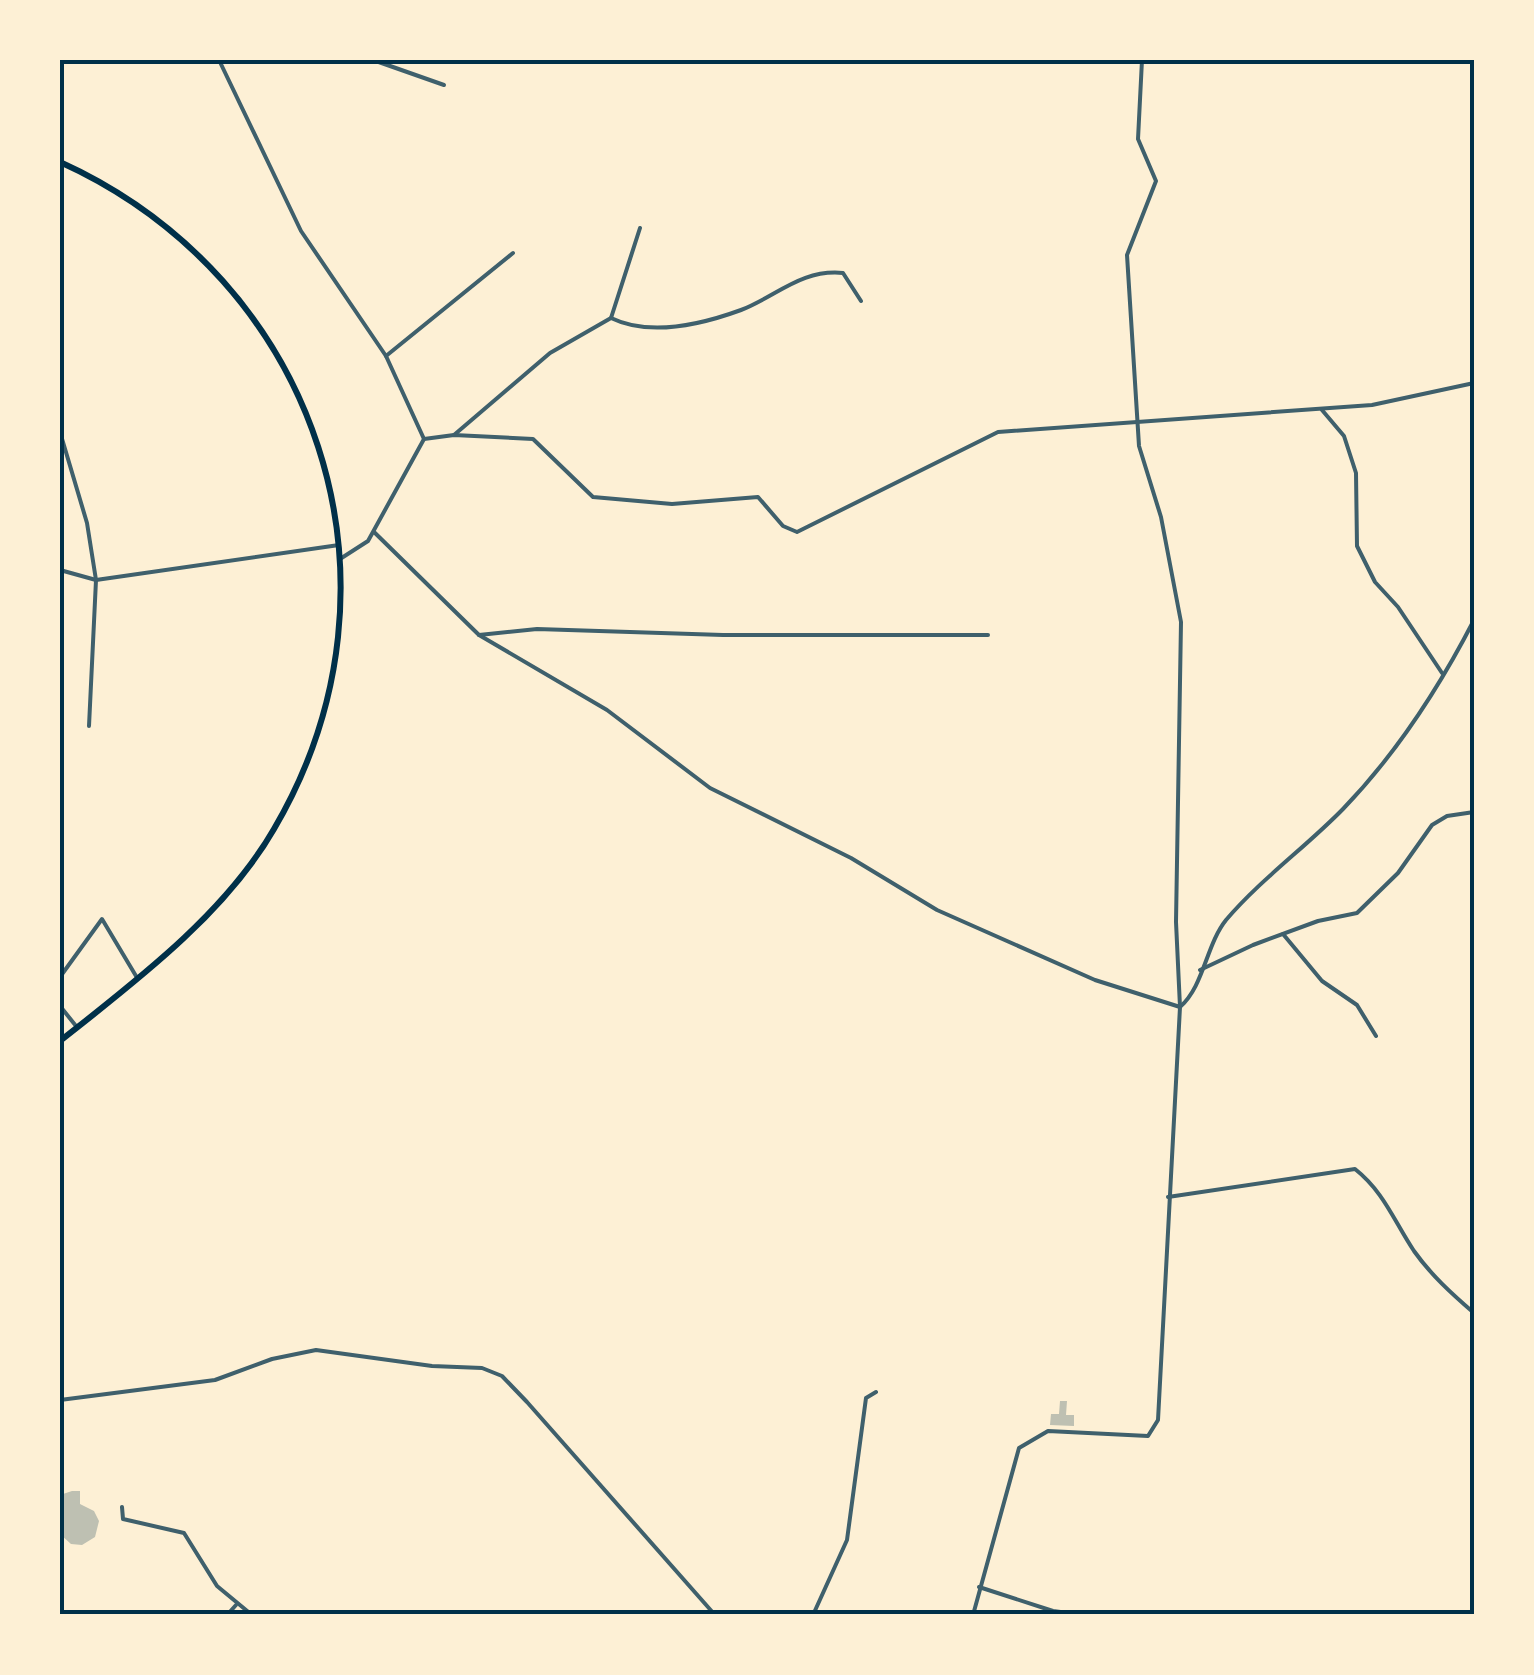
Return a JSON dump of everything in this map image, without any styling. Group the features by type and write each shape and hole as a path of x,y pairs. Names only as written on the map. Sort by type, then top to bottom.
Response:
{"highway":[{"path":"60,162 158,218 226,281 252,315 285,368 310,419 329,483 340,559 340,621 332,674 294,792 241,875 174,944 60,1040"}],"street":[{"path":"218,60 301,230 386,356 424,439"},
{"path":"372,60 444,85"},
{"path":"973,1615 1019,1448 1048,1431 1128,1438 1155,1431 1180,1007 1176,922 1181,622 1161,517 1139,446 1127,255 1156,181 1138,139 1142,60"},
{"path":"454,435 550,353 611,318 640,228"},
{"path":"386,356 514,253"},
{"path":"611,318 636,330 695,322 742,310 798,278 828,272 843,273 861,301"},
{"path":"424,439 454,435 533,440 593,497 672,504 758,498 783,526 798,532 988,434 1138,420 1322,410 1390,402 1474,384"},
{"path":"1322,410 1344,436 1356,473 1357,546 1375,582 1398,607 1442,673"},
{"path":"60,432 78,486 96,580 89,726"},
{"path":"340,559 363,547 374,532 424,439"},
{"path":"374,532 479,635 607,710 710,788 852,858 937,910 1095,980 1180,1007"},
{"path":"60,570 96,580 339,545"},
{"path":"1180,1007 1215,934 1233,912 1340,813 1384,763 1407,734 1474,620"},
{"path":"479,635 537,629 722,635 988,634"},
{"path":"1200,970 1283,934 1357,913 1398,874 1432,825 1448,816 1474,812"},
{"path":"60,977 102,919 136,976"},
{"path":"1283,934 1322,981 1357,1005 1376,1036"},
{"path":"60,1006 77,1027"},
{"path":"1168,1197 1355,1169 1382,1194 1413,1249 1440,1282 1474,1313"},
{"path":"60,1400 215,1380 284,1355 316,1350 432,1366 482,1368 502,1376 527,1402 715,1615"},
{"path":"813,1615 847,1540 866,1398 876,1392"},
{"path":"122,1506 123,1519 184,1533 210,1578 236,1605 252,1615"},
{"path":"979,1587 1053,1611 1083,1615"},
{"path":"227,1615 236,1605"},
{"path":"1469,1615 1474,1609"}],"building":[{"path":"1060,1401 1067,1401 1066,1415 1074,1415 1074,1426 1050,1425 1051,1414 1059,1414"},
{"path":"80,1491 80,1504 94,1511 99,1521 95,1537 82,1545 71,1544 60,1534 60,1495"}]}
